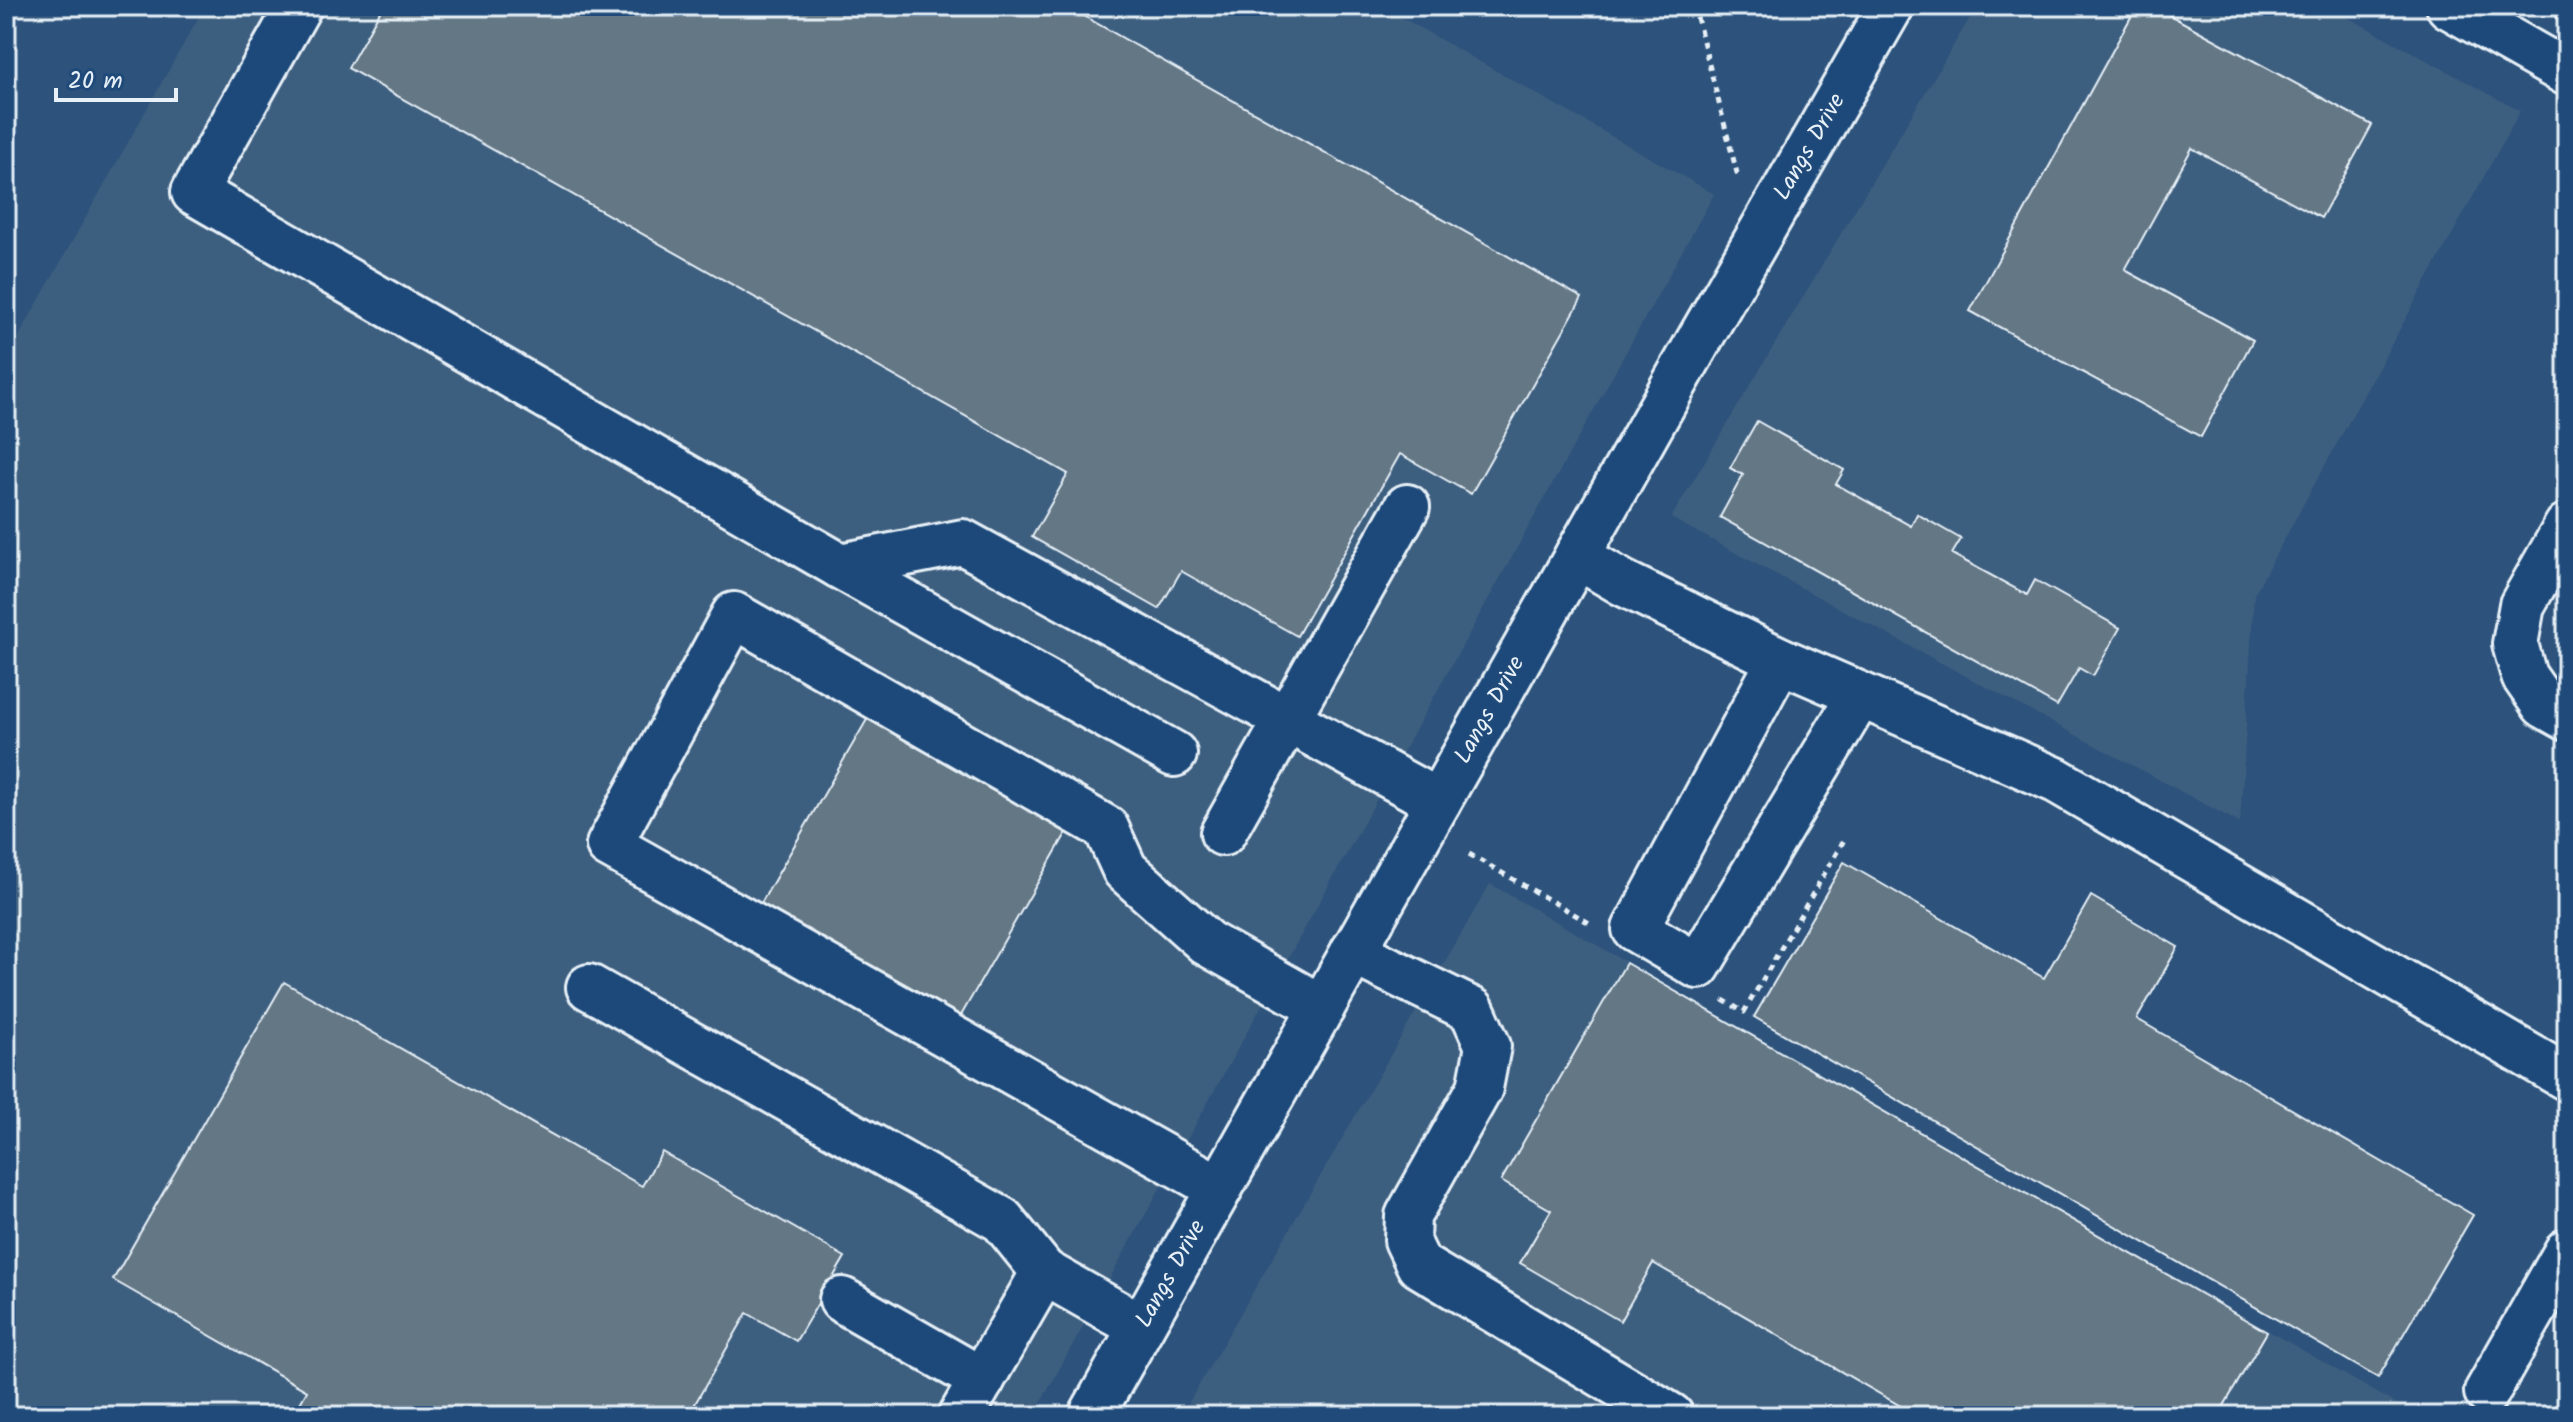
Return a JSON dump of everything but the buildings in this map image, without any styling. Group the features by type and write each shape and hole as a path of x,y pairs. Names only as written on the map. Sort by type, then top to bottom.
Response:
{"street":[{"path":"299,6 194,192 840,566 1174,754"},
{"name":"Langs Drive","path":"1091,1416 1891,6"},
{"path":"2449,6 2567,73"},
{"path":"1223,833 1407,507"},
{"path":"2567,526 2522,605 2515,644 2524,676 2544,705 2567,718"},
{"path":"840,566 963,542 1438,802"},
{"path":"1577,556 1623,583 1780,660 2056,780 2567,1078"},
{"path":"1219,1188 609,845 734,615 1106,828 1125,870 1207,943 1322,1008"},
{"path":"1780,660 1635,929 1698,966 1860,695"},
{"path":"1353,952 1472,1010 1488,1046 1480,1088 1408,1216 1407,1240 1419,1265 1671,1416"},
{"path":"589,987 1002,1220 1044,1272 1141,1327"},
{"path":"2487,1392 2567,1251"},
{"path":"842,1300 972,1398 1044,1272"}],"path":[{"path":"1694,6 1737,173 1743,177"}],"shaded area":[{"path":"205,6 1381,6 1714,194 1033,1416 6,1416 6,359"},
{"path":"1977,6 2327,6 2520,111 2254,594 2240,823 1671,518"},
{"path":"1490,884 2417,1416 1181,1416"}]}
